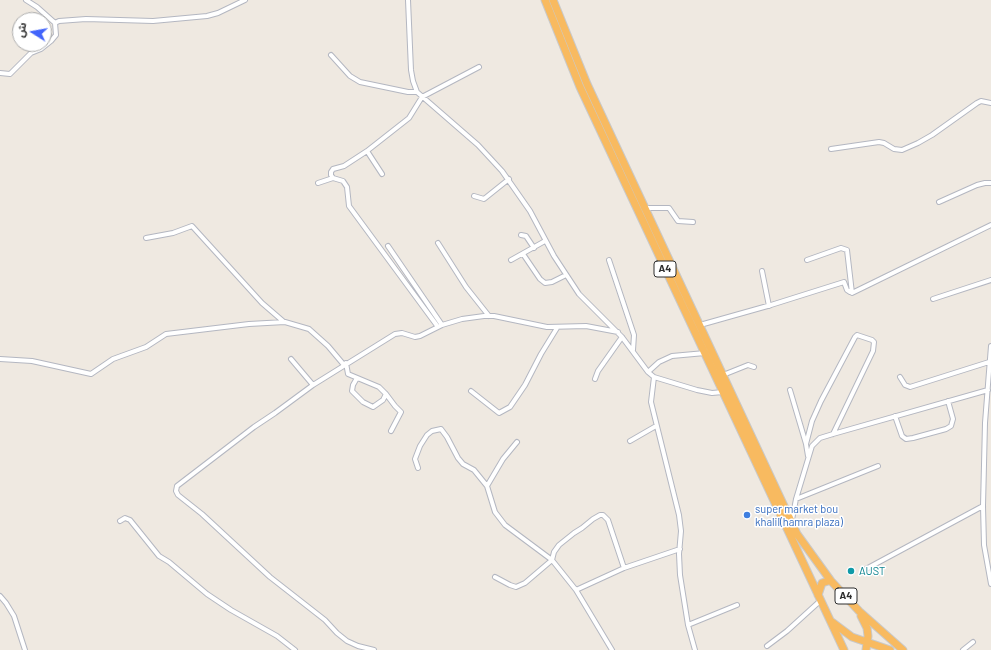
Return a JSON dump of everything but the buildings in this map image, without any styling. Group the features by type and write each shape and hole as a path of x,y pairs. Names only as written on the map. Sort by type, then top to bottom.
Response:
{"highway":[{"name":"A4","path":"545,0 580,86 831,621 867,647 890,650"},
{"name":"A4","path":"553,0 587,84 797,534 832,581 859,611 903,650"},
{"path":"819,598 822,583 832,581"},
{"path":"859,611 865,624 868,636 867,647"},
{"path":"831,621 841,649"},
{"path":"855,638 863,634 865,624"}],"street":[{"path":"0,74 10,74 31,53 41,49 51,42 56,35 54,23 37,7 26,0"},
{"path":"54,23 86,19 153,21 207,16 218,13 245,0"},
{"path":"408,0 411,70 417,92 478,145 509,179 530,210 545,241 579,294 618,332 648,372 654,377 697,390 724,392"},
{"path":"331,55 350,76 360,82 408,92 417,92"},
{"path":"332,178 331,172 333,169 344,166 408,118 422,97 479,67"},
{"path":"831,149 879,142 884,143 894,149 902,150 928,138 976,103 982,101 991,102"},
{"path":"366,151 382,174"},
{"path":"318,183 332,178 343,181 347,187 349,206 440,326"},
{"path":"474,196 484,199 509,179"},
{"path":"939,202 977,185 991,183"},
{"path":"646,208 669,208 678,221 694,222"},
{"path":"852,293 991,225"},
{"path":"146,238 173,233 192,226 262,303 285,322 308,330 328,346 345,364 348,374 379,387 386,394 401,412 391,431"},
{"path":"521,235 526,236 534,248"},
{"path":"511,260 545,241"},
{"path":"438,243 466,287 489,316"},
{"path":"388,246 440,326"},
{"path":"806,260 841,248 847,250 852,293"},
{"path":"523,254 540,279 545,283 552,282 566,275"},
{"path":"609,260 634,335 633,351"},
{"path":"762,272 769,306"},
{"path":"933,299 991,280"},
{"path":"700,325 769,306 844,282 847,290 852,293"},
{"path":"374,650 352,643 337,633 325,620 270,577 202,514 178,495 176,491 179,484 254,427 313,385 395,334 402,333 415,337 440,326 474,317 489,316 547,327 558,328 586,326 618,332"},
{"path":"0,359 32,361 91,374 113,359 146,347 166,334 249,324 285,322"},
{"path":"470,391 499,413 510,407 525,385 541,354 558,328"},
{"path":"806,444 812,421 821,401 857,335 872,340 874,342 873,351 833,434"},
{"path":"595,379 598,371 622,337"},
{"path":"991,346 985,423 983,506 984,545 991,584"},
{"path":"648,372 660,362 672,356 705,353"},
{"path":"292,359 313,385"},
{"path":"900,377 905,385 910,387 989,362"},
{"path":"723,375 748,366 754,367"},
{"path":"654,377 651,402 681,531 680,575 688,626 695,650"},
{"path":"356,378 352,392 363,402 373,407 382,400 386,394"},
{"path":"790,390 806,444 808,459"},
{"path":"792,522 796,499 812,446 824,436 988,390"},
{"path":"895,416 902,436 906,439 946,429 951,426 953,419 948,401"},
{"path":"985,423 991,420"},
{"path":"630,441 656,426"},
{"path":"418,468 415,459 420,446 427,435 432,431 441,429 458,458 463,464 474,470 487,486 495,512 499,519 512,531 552,560 576,590 612,650"},
{"path":"487,486 503,459 517,442"},
{"path":"796,499 878,466"},
{"path":"866,569 983,506"},
{"path":"495,577 516,587 525,583 552,560 554,552 559,546 597,516 603,515 608,520 624,568"},
{"path":"120,521 124,518 130,520 159,556 169,562 207,594 231,610 277,636 295,650"},
{"path":"576,590 624,568 680,549"},
{"path":"0,596 14,616 25,650"},
{"path":"768,646 787,631 819,598"},
{"path":"688,626 737,605"},
{"path":"962,650 973,642"}],"place":[{"name":"super market bou khalil(hamra plaza)","path":"747,515"},
{"name":"AUST","path":"851,571"}]}
